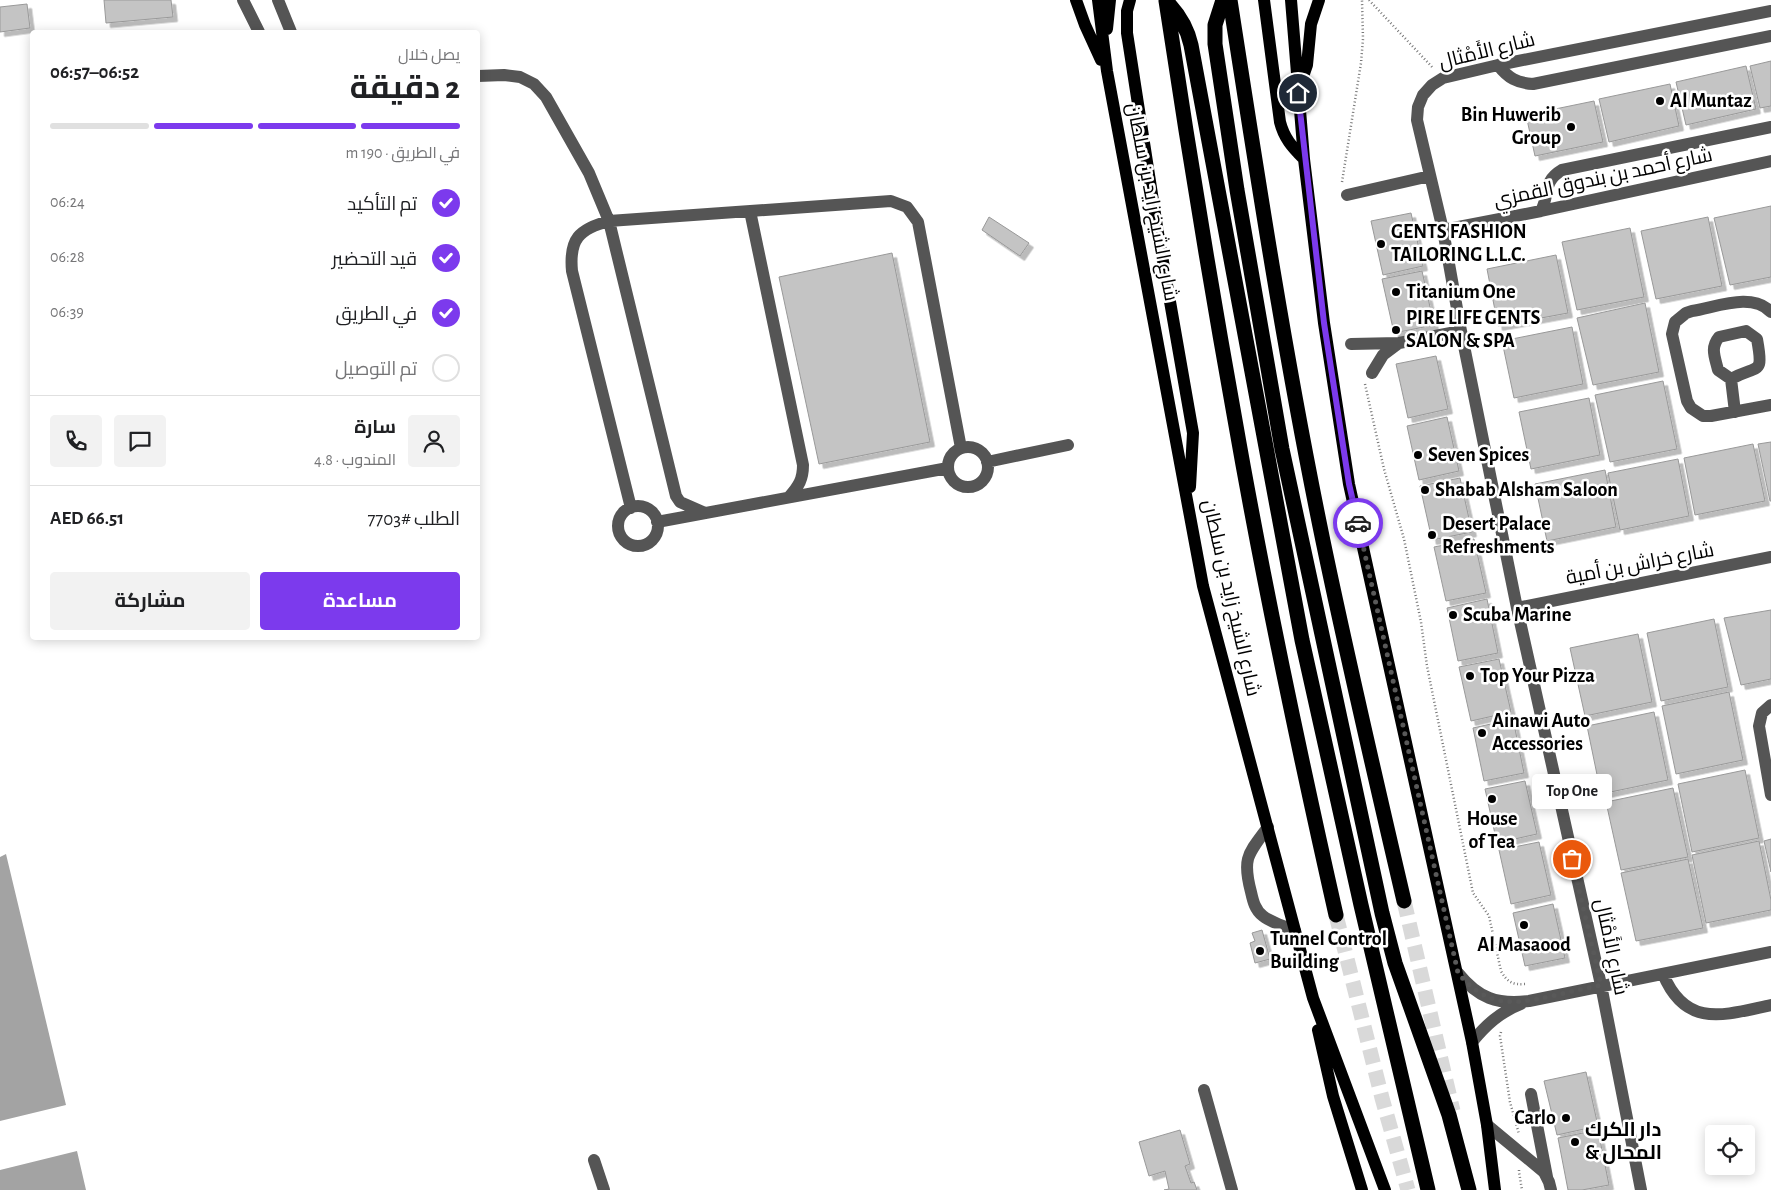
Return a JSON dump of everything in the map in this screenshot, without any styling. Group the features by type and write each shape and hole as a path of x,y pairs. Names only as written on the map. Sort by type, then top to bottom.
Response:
{"highway":[{"path":"1223,0 1215,25 1215,44 1236,190 1282,448 1382,913 1404,989 1449,1115 1469,1190"},
{"path":"1230,0 1281,318 1323,539 1359,711 1404,901"},
{"path":"1166,1 1186,26 1191,45 1302,640 1361,905 1428,1190"},
{"name":"شارع الشيخ زايد بن سلطان","path":"1166,1 1198,212 1235,422 1275,632 1336,915"}],"main road":[{"path":"1076,0 1085,25 1107,71"},
{"name":"شارع الشيخ زايد بن سلطان","path":"1098,0 1107,71 1203,586 1313,998 1384,1190"},
{"path":"1107,71 1106,44 1110,0"},
{"path":"1130,0 1127,11 1129,42 1158,233 1193,433 1188,506"},
{"path":"1264,0 1280,122 1287,140 1304,159"},
{"path":"1291,0 1304,159 1324,323 1349,484 1458,973 1488,1126 1496,1190"},
{"path":"1298,93 1307,64 1311,24 1318,0"},
{"path":"1313,998 1323,1056 1333,1096 1362,1190"}],"street":[{"path":"243,0 258,30"},
{"path":"278,0 290,30"},
{"name":"شارع الأَمْثال","path":"1641,1190 1601,985 1516,608 1443,230 1417,120 1418,107 1423,95 1432,85 1443,78 1498,65 1771,11"},
{"path":"1498,65 1505,75 1513,80 1523,84 1533,84 1771,36"},
{"path":"480,76 504,75 520,77 534,84 546,97 589,173 609,221 676,496 680,502 705,513"},
{"path":"1542,211 1548,183 1562,170 1771,127"},
{"name":"شارع أحمد بن بندوق القمزي","path":"1443,230 1542,211 1771,161"},
{"path":"1347,195 1430,176"},
{"path":"632,508 572,271 571,254 578,237 591,226 609,221 891,201 907,207 914,214 918,222 961,448"},
{"path":"750,211 803,465 803,476 799,486 789,497"},
{"path":"1771,312 1756,302 1740,302 1686,313 1680,316 1673,328 1672,334 1685,394 1691,408 1703,416 1711,416 1771,405"},
{"path":"1351,344 1399,343 1461,330"},
{"path":"1368,376 1383,355 1399,343"},
{"path":"1731,379 1735,412"},
{"path":"987,462 1068,445"},
{"path":"961,448 974,448 980,451 987,462 988,469 982,481 976,485 963,486 952,480 948,468 951,456 961,448"},
{"path":"658,522 948,468"},
{"path":"644,507 650,511 658,522 656,535 652,541 640,546 627,543 620,533 619,521 626,511 632,508 644,507"},
{"name":"شارع خراش بن أمية","path":"1516,608 1771,557"},
{"path":"1771,705 1762,714 1759,726 1771,795"},
{"path":"1268,827 1251,851 1247,861 1246,871 1252,900 1263,916 1295,931"},
{"path":"1458,973 1468,986 1481,995 1496,1001 1511,1003 1771,952"},
{"path":"1662,974 1668,988 1678,999 1690,1008 1704,1014 1719,1015 1771,1005"},
{"path":"1472,1042 1491,1021 1527,1001"},
{"path":"1204,1090 1232,1190"},
{"path":"1531,1094 1551,1190"},
{"path":"1488,1126 1540,1168 1547,1177"},
{"path":"594,1160 604,1190"}],"path":[{"path":"1347,195 1343,196 1342,178 1361,63 1363,39 1362,0"},
{"path":"1369,0 1443,78"},
{"path":"1368,376 1384,469 1404,539 1421,622 1426,666 1472,893 1489,916 1501,971 1515,985 1526,984"},
{"path":"1414,589 1419,588"},
{"path":"1503,1026 1500,1036 1510,1102 1520,1136"},
{"path":"1522,1190 1518,1172 1525,1156"}],"shaded area":[{"path":"6,854 66,1105 0,1121 0,857"},
{"path":"77,1151 86,1190 0,1190 0,1170"}],"building":[{"path":"104,0 171,0 173,17 106,23"},
{"path":"27,4 30,28 0,32 0,7"},
{"path":"1771,61 1771,106 1760,108 1750,66"},
{"path":"1746,66 1756,109 1686,125 1676,82"},
{"path":"1670,84 1679,126 1609,142 1599,99"},
{"path":"1594,101 1603,142 1535,156 1526,115"},
{"path":"1771,206 1771,277 1730,285 1714,218"},
{"path":"1411,213 1423,266 1383,275 1371,221"},
{"path":"989,217 1029,243 1020,256 982,230"},
{"path":"1708,217 1722,286 1656,299 1641,231"},
{"path":"1630,228 1644,297 1577,310 1562,242"},
{"path":"892,253 930,442 819,464 779,277"},
{"path":"1556,255 1568,313 1498,326 1487,269"},
{"path":"1422,271 1434,325 1394,333 1382,279"},
{"path":"1645,303 1659,372 1593,385 1577,318"},
{"path":"1572,327 1583,384 1514,398 1502,341"},
{"path":"1436,356 1448,409 1408,418 1396,364"},
{"path":"1663,381 1677,449 1610,462 1595,395"},
{"path":"1589,398 1600,455 1531,469 1519,412"},
{"path":"1447,417 1459,471 1419,480 1407,426"},
{"path":"1771,442 1771,501 1770,501 1758,444"},
{"path":"1753,444 1765,501 1695,515 1684,458"},
{"path":"1678,459 1689,516 1620,530 1608,473"},
{"path":"1605,470 1616,527 1547,541 1535,484"},
{"path":"1460,478 1472,532 1432,540 1420,486"},
{"path":"1474,539 1486,593 1446,601 1434,547"},
{"path":"1487,599 1498,653 1458,661 1447,608"},
{"path":"1771,610 1771,679 1741,685 1724,618"},
{"path":"1714,619 1728,687 1661,701 1647,633"},
{"path":"1638,634 1652,702 1585,716 1570,648"},
{"path":"1499,659 1511,712 1471,721 1459,667"},
{"path":"1729,692 1743,760 1676,774 1662,706"},
{"path":"1654,712 1668,780 1601,794 1587,726"},
{"path":"1513,719 1524,773 1484,781 1473,728"},
{"path":"1745,770 1759,838 1692,852 1678,784"},
{"path":"1525,781 1537,834 1497,843 1485,789"},
{"path":"1673,788 1688,857 1621,870 1606,802"},
{"path":"1771,839 1771,872 1764,841"},
{"path":"1759,841 1771,900 1771,910 1706,923 1692,855"},
{"path":"1539,842 1551,895 1511,904 1499,850"},
{"path":"1688,859 1703,928 1636,941 1621,873"},
{"path":"1553,904 1565,958 1525,966 1513,913"},
{"name":"Tunnel Control Building","path":"1262,930 1270,959 1255,963 1250,943 1255,941 1252,933"},
{"path":"1586,1072 1598,1126 1557,1135 1544,1081"},
{"path":"1180,1130 1190,1164 1185,1166 1191,1183 1194,1182 1197,1190 1164,1190 1169,1189 1165,1171 1149,1176 1139,1142"},
{"path":"1598,1130 1609,1185 1582,1190 1568,1190 1558,1138"}],"tunnel":[{"path":"1404,901 1453,1111"},
{"path":"1336,915 1382,1098 1408,1190"}],"way so far":[{"path":"1358,523 1458,973 1468,986 1481,995 1496,1001 1511,1003 1529,1001 1601,985 1572,859"}],"place":[{"name":"Al Muntaz","path":"1660,101"},
{"name":"Bin Huwerib Group","path":"1571,127"},
{"name":"GENTS FASHION TAILORING L.L.C.","path":"1381,244"},
{"name":"Titanium One","path":"1396,292"},
{"name":"PIRE LIFE GENTS SALON & SPA","path":"1396,330"},
{"name":"Seven Spices","path":"1418,455"},
{"name":"Shabab Alsham Saloon","path":"1425,490"},
{"name":"Desert Palace Refreshments","path":"1432,535"},
{"name":"Scuba Marine","path":"1453,615"},
{"name":"Top Your Pizza","path":"1470,676"},
{"name":"Ainawi Auto Accessories","path":"1482,733"},
{"name":"House of Tea","path":"1492,799"},
{"name":"Top One","path":"1572,859"},
{"name":"Al Masaood","path":"1524,925"},
{"name":"Tunnel Control Building","path":"1260,951"},
{"name":"Carlo","path":"1566,1118"},
{"name":"دار الكرك & المحال","path":"1575,1142"}],"route":[{"path":"1298,93 1324,323 1349,484 1358,523"}]}
